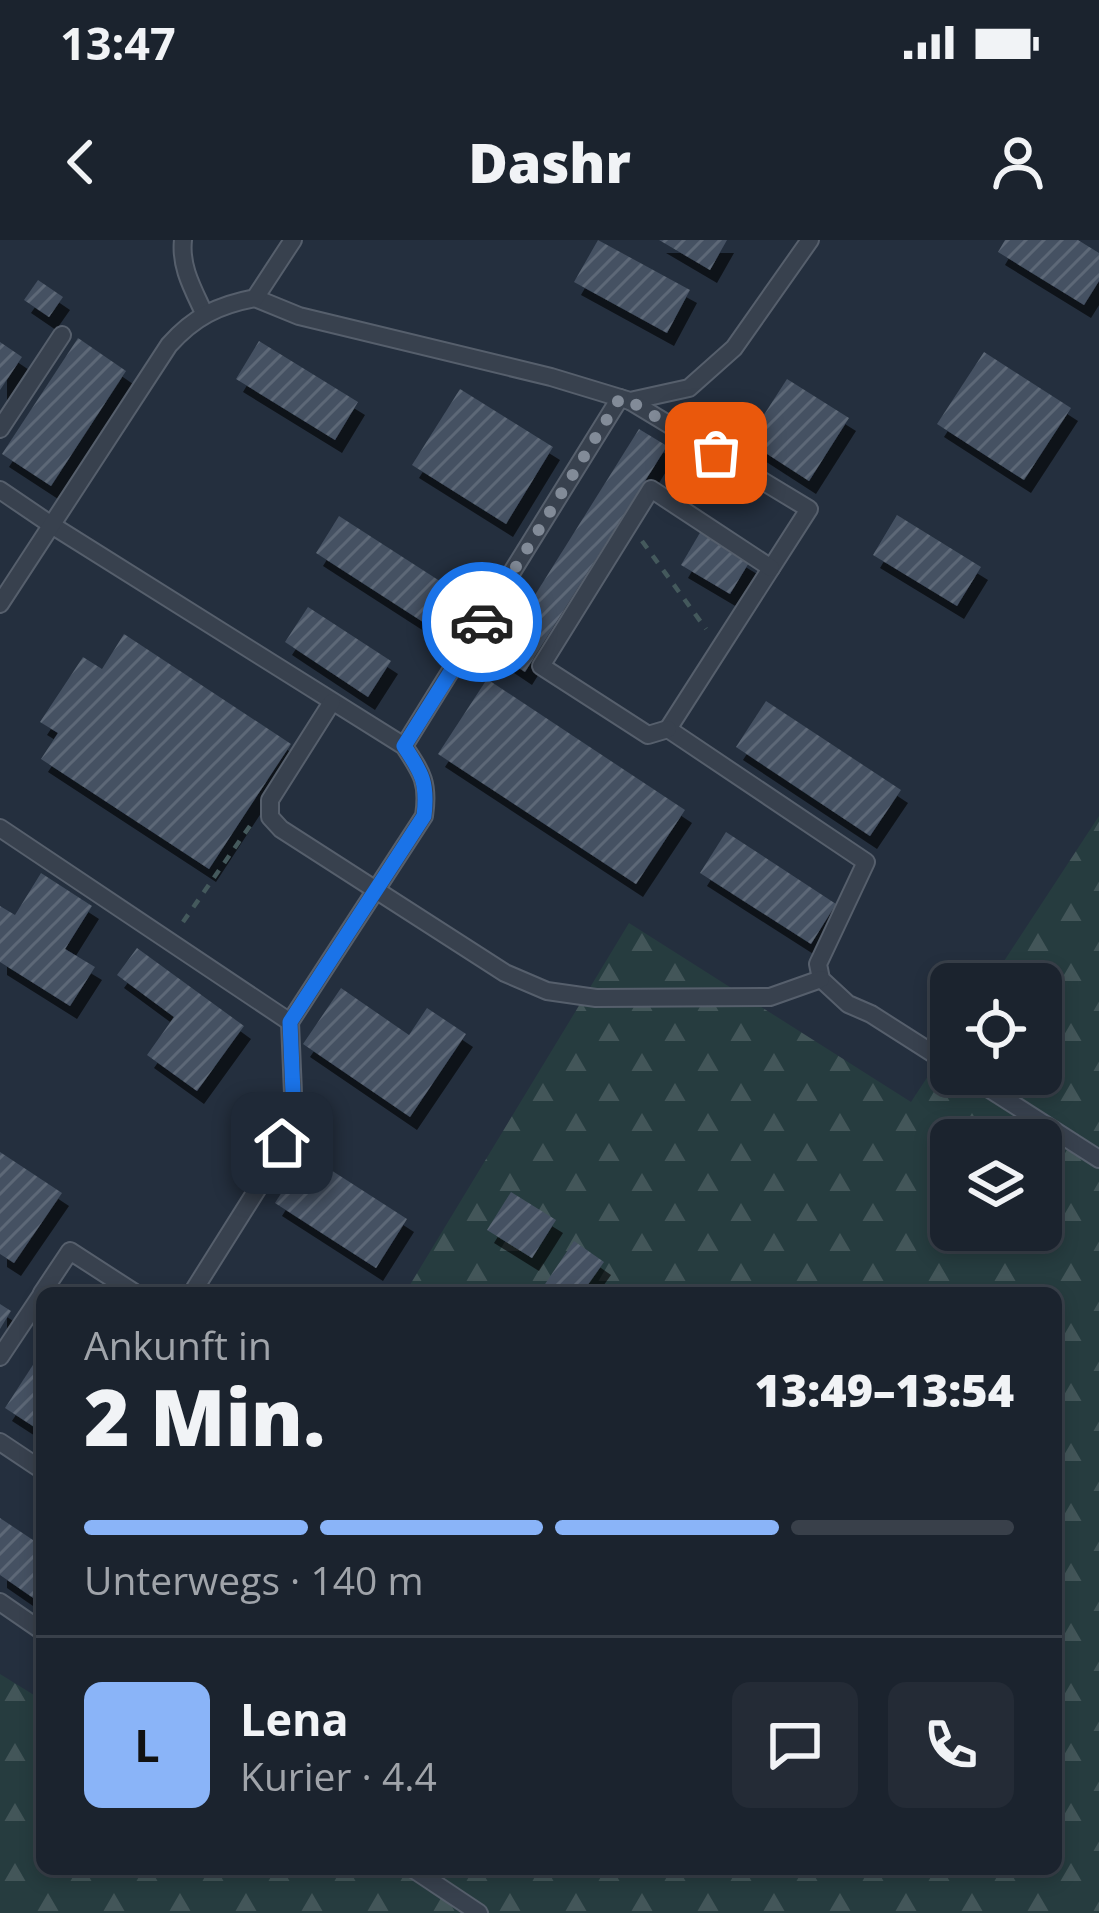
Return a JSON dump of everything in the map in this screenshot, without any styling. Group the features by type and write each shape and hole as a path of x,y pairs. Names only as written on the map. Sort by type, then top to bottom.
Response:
{"lane":[{"path":"183,240 187,276 204,313"},
{"path":"255,298 293,240"},
{"path":"404,746 625,400 689,388 734,348 810,240"},
{"path":"0,604 169,345 204,313 255,298 299,316 551,376 625,400 808,509 771,568 719,648 668,729 648,735 541,666 651,488 771,568"},
{"path":"0,429 62,335"},
{"path":"0,490 404,746 422,772 427,794 424,816 290,1022 294,1117 270,1169 196,1287"},
{"path":"332,702 270,800 270,817 280,829 505,973 547,991 596,998 770,997 821,979"},
{"path":"668,729 866,862 818,964 821,979 848,1004 930,1052"},
{"path":"0,828 290,1022"},
{"path":"998,1095 1099,1159"},
{"path":"46,1287 70,1251 126,1287"},
{"path":"0,1357 36,1302"},
{"path":"0,1442 36,1466"},
{"path":"0,1603 36,1626"},
{"path":"422,1875 479,1913"}],"path":[{"path":"629,523 719,648"},
{"path":"170,941 249,824 270,817"}],"green space":[{"path":"1099,816 1099,1913 0,1913 0,1674 36,1696 36,1875 1062,1875 1062,1287 409,1287 629,923 911,1102 930,1073 930,1095 1062,1095 1062,963 1003,963"}],"building":[{"path":"598,240 690,290 667,333 574,282"},
{"path":"659,240 727,240 710,270"},
{"path":"1005,240 1078,240 1099,253 1099,281 1084,305 998,252"},
{"path":"38,280 63,297 49,317 24,300"},
{"path":"78,338 126,371 51,486 2,454"},
{"path":"259,341 358,402 335,440 236,379"},
{"path":"0,342 22,357 0,390"},
{"path":"984,352 1071,408 1024,480 937,424"},
{"path":"787,379 849,418 809,481 747,441"},
{"path":"460,389 553,447 506,524 412,465"},
{"path":"639,429 667,446 525,672 498,654"},
{"path":"897,515 981,567 957,606 873,555"},
{"path":"339,516 477,605 454,642 316,553"},
{"path":"701,531 750,561 730,594 681,565"},
{"path":"308,607 391,661 368,697 285,642"},
{"path":"124,634 291,744 209,869 41,759 58,733 40,722 83,657 102,669"},
{"path":"487,679 685,810 636,884 438,754"},
{"path":"766,701 901,790 870,836 736,747"},
{"path":"726,832 836,904 811,944 700,873"},
{"path":"41,873 92,906 65,949 95,967 70,1006 0,962 0,906 15,915"},
{"path":"137,948 244,1026 197,1091 147,1055 174,1017 117,975"},
{"path":"341,988 409,1035 427,1008 466,1034 410,1117 303,1044"},
{"path":"0,1152 62,1193 14,1263 0,1254"},
{"path":"306,1154 407,1219 376,1268 275,1203"},
{"path":"511,1192 556,1220 532,1258 487,1230"},
{"path":"574,1241 604,1262 586,1287 543,1287"},
{"path":"0,1304 11,1311 0,1329"},
{"path":"36,1360 36,1428 5,1408"},
{"path":"0,1518 36,1542 36,1600 0,1575"}],"way so far":[{"path":"482,622 620,398 716,453"}],"route":[{"path":"282,1143 294,1117 290,1022 424,816 427,794 422,772 404,746 482,622"}]}
